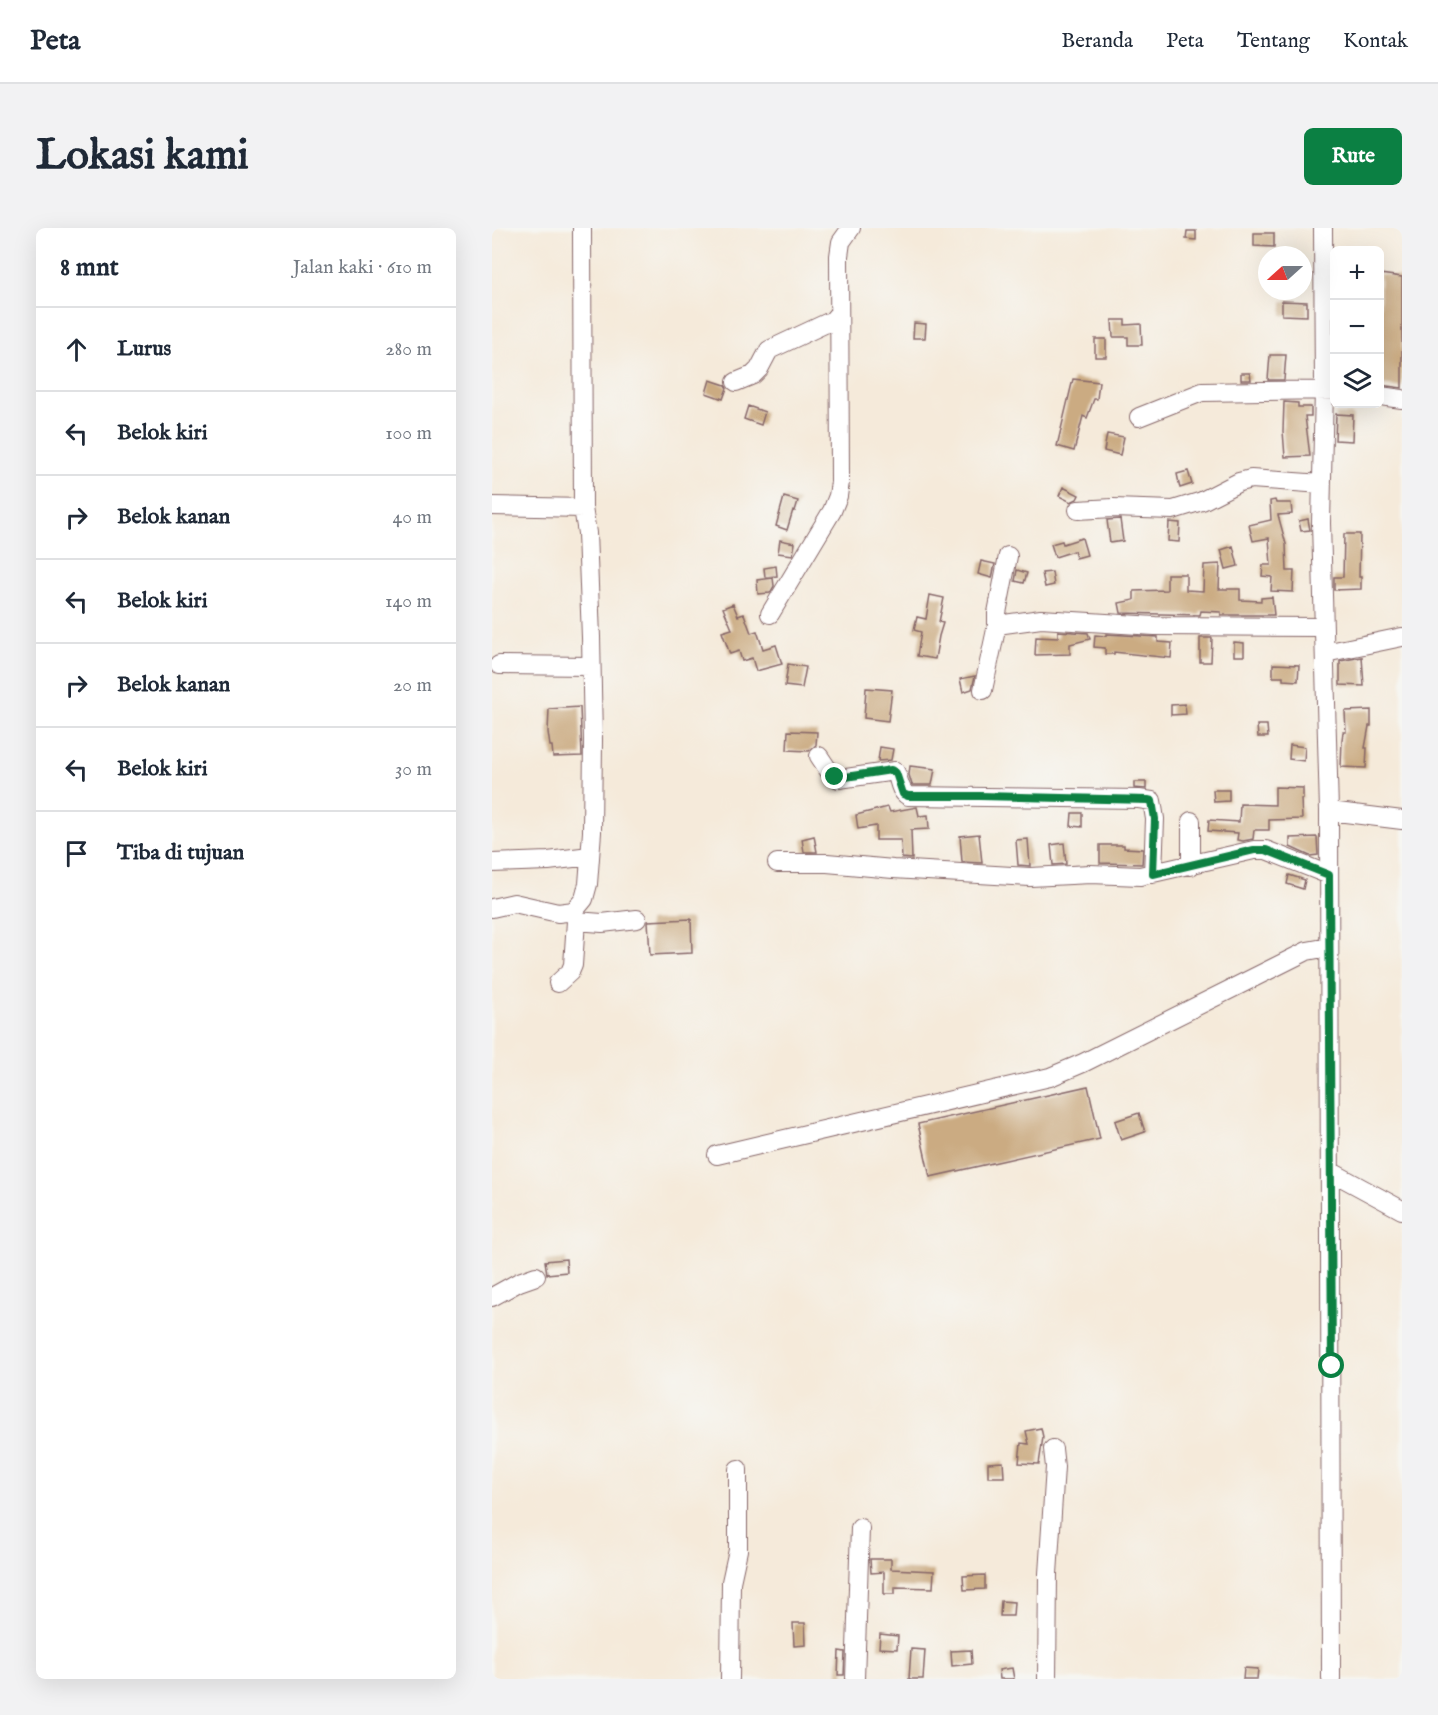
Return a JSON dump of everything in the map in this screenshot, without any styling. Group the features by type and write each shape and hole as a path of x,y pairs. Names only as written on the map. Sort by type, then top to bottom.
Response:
{"street":[{"path":"558,983 573,965 575,916 588,884 590,856 593,751 589,580 587,533 583,508 582,228"},
{"path":"770,614 832,511 838,496 840,482 839,248 845,234 851,228"},
{"path":"1323,228 1329,389 1322,484 1329,811 1331,1679"},
{"path":"736,382 753,375 759,369 769,350 833,320 838,314"},
{"path":"1139,417 1202,392 1329,389"},
{"path":"1384,397 1402,399"},
{"path":"1078,510 1113,508 1173,510 1202,501 1239,482 1251,479 1322,484"},
{"path":"492,506 583,508"},
{"path":"984,690 1008,556"},
{"path":"997,625 1041,620 1155,626 1324,627"},
{"path":"1325,653 1402,637"},
{"path":"499,665 590,666"},
{"path":"819,756 831,774 839,778 895,771 903,794 908,796 1152,801 1155,819 1153,874"},
{"path":"1329,811 1402,819"},
{"path":"1191,821 1191,866"},
{"path":"777,863 827,862 893,869 1030,877 1091,874 1140,876 1191,866 1246,851 1266,850 1329,875"},
{"path":"492,863 548,861 590,856"},
{"path":"492,908 514,903 602,923 637,919"},
{"path":"717,1155 1050,1077 1083,1063 1306,951 1329,947"},
{"path":"1330,1180 1402,1210"},
{"path":"492,1297 519,1282 536,1276"},
{"path":"1047,1679 1048,1574 1055,1467 1053,1449"},
{"path":"730,1679 731,1582 738,1550 738,1469"},
{"path":"855,1679 860,1528"}],"building":[{"path":"1187,231 1196,231 1196,240 1186,239"},
{"path":"1254,233 1274,233 1274,246 1254,246"},
{"path":"1384,275 1402,277 1402,388 1384,386"},
{"path":"1282,301 1307,302 1307,316 1282,315"},
{"path":"1112,320 1125,320 1125,325 1141,324 1142,345 1128,345 1128,337 1113,337"},
{"path":"914,323 926,324 925,338 913,338"},
{"path":"1095,339 1106,339 1106,357 1095,357"},
{"path":"1270,355 1286,355 1284,380 1268,380"},
{"path":"1241,373 1250,373 1251,380 1241,380"},
{"path":"1073,379 1099,382 1097,399 1094,399 1087,418 1083,416 1074,451 1057,446"},
{"path":"710,380 725,385 727,388 723,399 706,393"},
{"path":"1284,402 1298,403 1298,407 1311,407 1311,416 1305,416 1310,456 1285,457"},
{"path":"748,406 765,412 761,425 744,419"},
{"path":"1336,414 1353,415 1352,441 1335,440"},
{"path":"1107,434 1124,437 1120,455 1104,451"},
{"path":"1188,471 1192,484 1180,488 1177,474"},
{"path":"1063,487 1079,495 1077,499 1071,502 1059,496"},
{"path":"784,497 798,501 787,530 776,526"},
{"path":"1275,500 1276,503 1291,503 1292,514 1278,515 1286,544 1287,571 1294,571 1293,592 1271,591 1272,577 1262,576 1263,565 1271,565 1269,538 1253,541 1249,525 1271,520 1270,501"},
{"path":"1120,519 1123,541 1110,543 1107,520"},
{"path":"1308,519 1310,530 1301,531 1299,521"},
{"path":"1169,522 1180,523 1179,542 1168,541"},
{"path":"1344,534 1360,534 1361,589 1334,590 1334,577 1343,577"},
{"path":"1082,538 1087,555 1076,558 1074,551 1055,557 1051,544 1062,541 1063,544"},
{"path":"780,540 795,543 793,555 778,553"},
{"path":"1233,546 1238,566 1226,569 1221,550"},
{"path":"981,561 995,564 992,578 978,574"},
{"path":"1220,564 1219,589 1240,589 1240,600 1261,601 1261,598 1272,597 1274,615 1221,615 1221,612 1201,611 1200,615 1121,613 1119,603 1134,600 1134,591 1167,590 1167,574 1186,574 1186,590 1203,591 1204,565"},
{"path":"776,566 777,576 765,577 764,568"},
{"path":"1017,570 1027,573 1024,583 1015,581"},
{"path":"1052,572 1054,585 1045,587 1042,573"},
{"path":"773,578 774,586 770,593 758,594 757,580"},
{"path":"930,595 944,598 939,622 943,623 935,659 917,656 921,632 914,630 917,617 926,619"},
{"path":"733,604 738,616 744,614 751,633 757,631 763,649 776,645 782,664 756,671 752,658 742,661 739,651 730,654 722,632 732,629 723,608"},
{"path":"1058,631 1088,633 1090,639 1070,644 1070,654 1035,655 1036,637 1058,638"},
{"path":"1106,634 1158,637 1158,642 1172,643 1171,658 1114,652 1114,654 1105,654 1105,648 1094,647 1095,635 1106,636"},
{"path":"1200,638 1212,638 1211,662 1200,662"},
{"path":"1234,642 1244,643 1244,656 1234,656"},
{"path":"1362,657 1364,686 1340,685 1340,661"},
{"path":"788,664 806,667 802,688 785,686"},
{"path":"1273,664 1299,665 1298,681 1273,677"},
{"path":"975,676 972,689 963,692 960,679"},
{"path":"866,688 892,690 888,721 864,718"},
{"path":"1185,704 1186,714 1171,715 1171,705"},
{"path":"580,707 582,756 553,757 548,732 549,709"},
{"path":"1371,710 1371,726 1369,726 1365,748 1367,748 1366,768 1341,767 1343,732 1346,732 1345,711"},
{"path":"1257,725 1267,725 1268,737 1258,737"},
{"path":"788,731 817,732 816,745 809,751 787,750"},
{"path":"1290,745 1305,747 1304,761 1289,759"},
{"path":"880,747 893,749 891,760 878,761"},
{"path":"910,766 935,769 932,785 912,785 909,775"},
{"path":"1134,782 1146,782 1146,789 1134,788"},
{"path":"1275,787 1303,788 1302,819 1269,820 1269,830 1254,830 1253,839 1243,841 1237,840 1238,833 1208,831 1209,820 1239,822 1240,804 1275,805"},
{"path":"1213,790 1229,790 1229,801 1214,802"},
{"path":"888,807 890,812 917,807 919,816 928,815 929,829 911,830 912,859 902,858 901,840 876,840 876,826 858,829 856,815"},
{"path":"1072,813 1082,813 1082,827 1071,826"},
{"path":"979,834 982,863 962,862 960,836"},
{"path":"814,836 817,852 804,852 802,839"},
{"path":"1317,837 1318,855 1310,856 1290,847 1290,838"},
{"path":"1028,839 1030,866 1018,865 1016,840"},
{"path":"1064,843 1066,864 1053,865 1051,845"},
{"path":"1100,845 1124,845 1124,848 1143,849 1142,864 1100,863"},
{"path":"1289,875 1305,880 1303,889 1287,884"},
{"path":"691,919 692,953 650,955 648,921"},
{"path":"1088,1086 1100,1139 930,1177 918,1124"},
{"path":"1139,1113 1145,1132 1121,1140 1115,1121"},
{"path":"566,1259 567,1272 547,1274 545,1261"},
{"path":"1041,1428 1043,1437 1039,1464 1019,1463 1021,1443 1029,1444 1026,1431"},
{"path":"1003,1462 1004,1477 988,1477 988,1463"},
{"path":"870,1559 891,1559 891,1569 934,1571 933,1588 895,1587 895,1594 884,1594 884,1572 871,1573"},
{"path":"985,1575 985,1589 964,1590 963,1576"},
{"path":"1001,1601 1014,1602 1013,1616 1000,1616"},
{"path":"793,1623 805,1623 806,1645 794,1646"},
{"path":"880,1634 898,1636 897,1649 879,1648"},
{"path":"911,1649 925,1650 923,1679 909,1679"},
{"path":"971,1650 972,1664 952,1666 951,1651"},
{"path":"839,1651 845,1652 844,1675 838,1675"},
{"path":"1012,1668 1014,1679 1000,1679 999,1670"},
{"path":"1244,1668 1258,1669 1257,1679 1243,1679"}],"route":[{"path":"835,777 895,771 903,794 908,796 1148,800 1152,801 1155,819 1153,874 1246,851 1266,850 1329,875 1332,1366"}]}
